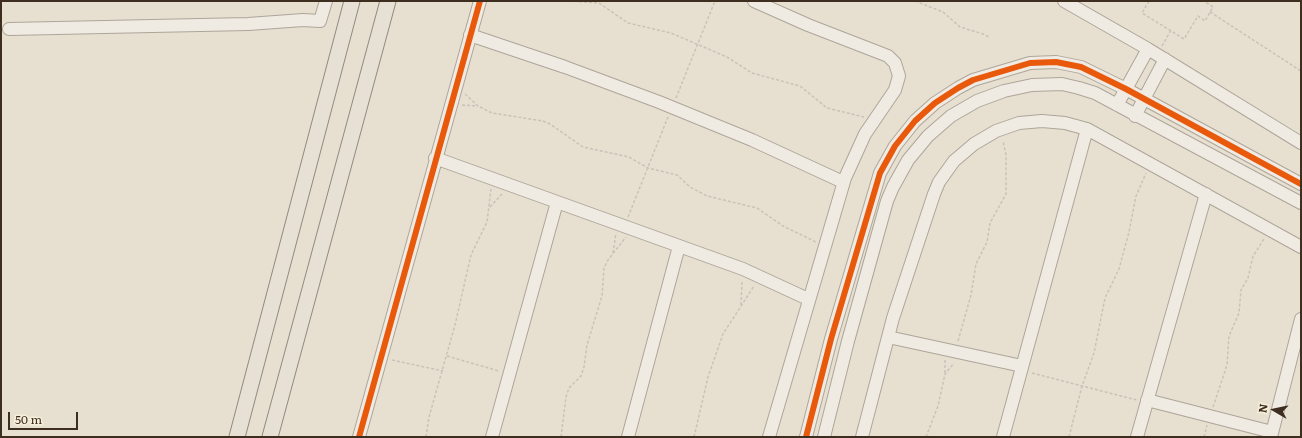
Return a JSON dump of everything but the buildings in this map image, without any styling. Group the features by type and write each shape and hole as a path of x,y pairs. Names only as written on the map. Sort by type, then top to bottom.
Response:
{"main road":[{"path":"237,437 352,1"},
{"path":"270,437 388,1"}],"street":[{"path":"8,29 248,24 303,20 320,21 326,1"},
{"path":"359,437 435,158 480,1"},
{"path":"754,1 808,25 883,53 891,59 898,72 897,86 874,119 856,149 843,182 769,437"},
{"path":"1064,1 1157,54 1301,143"},
{"path":"470,35 565,66 659,102 752,140 843,182"},
{"path":"1117,105 1126,89 1157,54"},
{"path":"1135,116 1144,98 1157,54"},
{"path":"806,437 831,339 875,187 891,152 914,121 935,103 968,82 1018,65 1030,63 1056,62 1081,67 1144,98 1301,184"},
{"path":"824,437 887,201 900,173 917,148 939,126 964,108 990,95 1018,87 1062,84 1095,93 1135,116 1301,203"},
{"path":"862,437 888,337 929,206 939,182 950,166 964,152 984,136 1019,123 1042,121 1065,123 1087,130 1150,163 1301,247"},
{"path":"1002,437 1087,130"},
{"path":"435,158 742,269 808,299"},
{"path":"1137,437 1206,194"},
{"path":"492,437 557,202"},
{"path":"628,437 679,246"},
{"path":"1147,401 1209,416 1272,434 1301,318"},
{"path":"888,337 954,351 1022,368"}],"path":[{"path":"569,1 599,3 628,23 671,34 727,57 752,74 800,86 827,108 874,119"},
{"path":"916,1 943,12 966,30 989,37"},
{"path":"1149,1 1142,13 1184,39 1198,16 1205,20 1210,12 1213,6 1204,1"},
{"path":"1210,12 1301,71"},
{"path":"1157,54 1171,30"},
{"path":"456,86 478,106"},
{"path":"450,105 478,106 503,116 543,121 550,124 583,147 629,157 648,168 677,175 690,187 707,196 757,208 783,226 824,246"},
{"path":"926,437 938,406 945,374 968,308 976,264 987,242 990,223 1006,194 1006,155 1001,129"},
{"path":"1069,437 1082,386 1094,353 1105,298 1119,269 1136,196 1150,163"},
{"path":"426,437 429,417 448,356 471,254 487,222 490,207 492,178"},
{"path":"490,207 510,185"},
{"path":"613,253 617,223"},
{"path":"561,437 566,397 569,388 581,376 584,367 586,345 602,296 604,268 613,253 633,229"},
{"path":"1204,437 1209,416 1217,397 1227,365 1229,336 1239,313 1241,290 1248,278 1253,256 1270,230"},
{"path":"741,307 742,269"},
{"path":"694,437 701,400 723,334 760,277"},
{"path":"945,374 954,351"},
{"path":"448,356 509,374"},
{"path":"380,358 443,371"},
{"path":"1022,368 1082,386 1147,401"}],"cycle path":[{"path":"359,437 480,1"},
{"path":"806,437 831,339 880,173 895,146 915,121 935,103 973,80 1030,63 1056,62 1081,67 1126,89 1301,184"}]}
